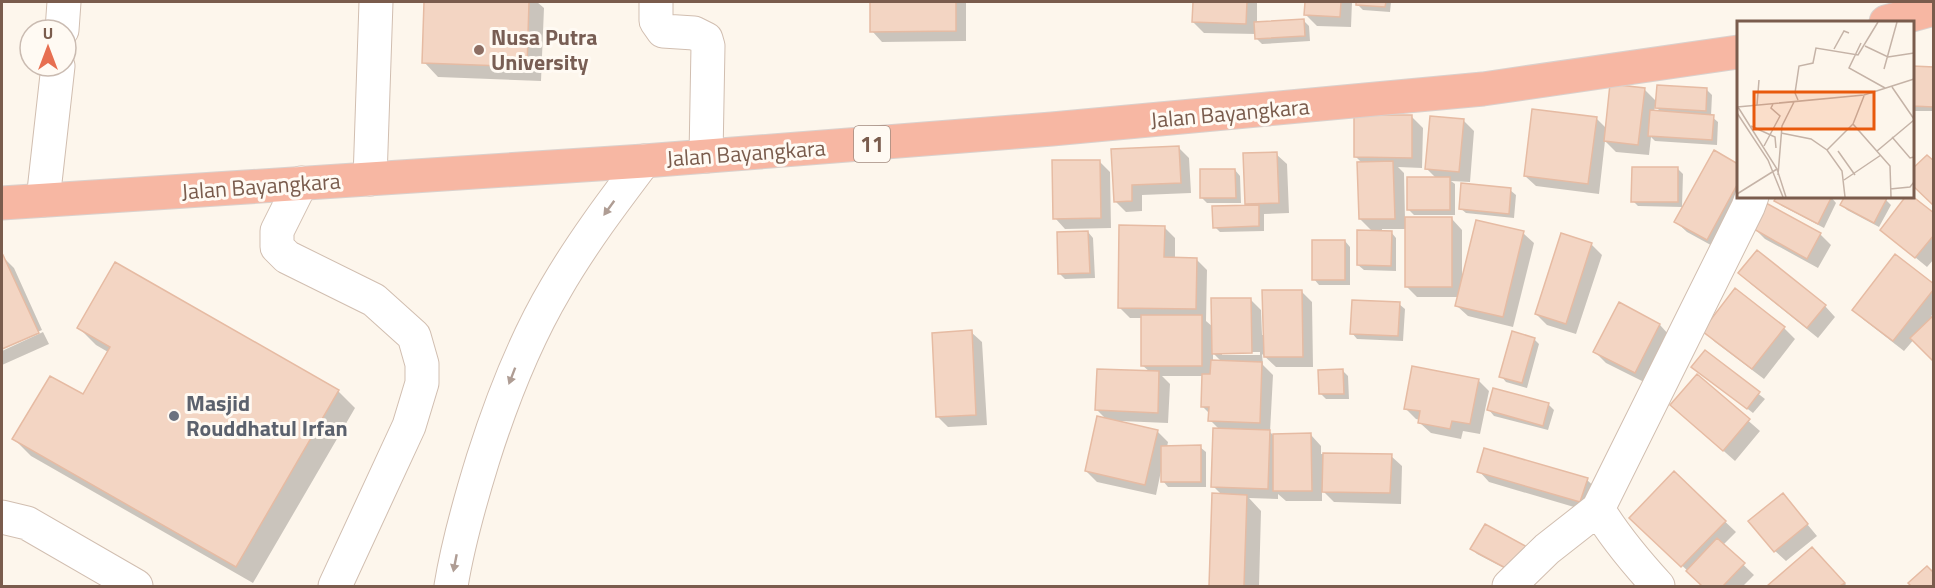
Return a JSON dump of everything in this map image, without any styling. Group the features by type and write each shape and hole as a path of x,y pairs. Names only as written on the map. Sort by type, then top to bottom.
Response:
{"highway":[{"path":"1890,21 1934,9"},
{"name":"Jalan Bayangkara","path":"2,203 644,161 1040,130 1483,89 1737,52"}],"street":[{"path":"63,18 64,2"},
{"path":"370,179 376,2"},
{"path":"656,2 656,21 663,31 694,33 706,39 708,46 706,156"},
{"path":"43,200 57,78"},
{"path":"451,586 472,493 518,358 580,248 644,161"},
{"path":"301,183 277,231 277,247 288,257 374,300 414,336 422,364 422,383 409,426 335,586"},
{"path":"1509,586 1546,549 1598,509 1751,198"},
{"path":"1598,509 1634,560 1658,586"},
{"path":"2,517 27,523 136,586"}],"building":[{"path":"424,2 529,2 527,67 422,63"},
{"path":"870,2 956,2 956,31 870,32"},
{"path":"1193,2 1247,2 1246,24 1192,22"},
{"path":"1305,2 1341,2 1340,17 1304,15"},
{"path":"1356,2 1386,2 1385,7 1356,5"},
{"path":"1304,19 1305,36 1255,39 1254,22"},
{"path":"1914,66 1934,67 1934,107 1914,106"},
{"path":"1610,84 1645,88 1638,145 1604,141"},
{"path":"1657,85 1707,88 1706,111 1655,108"},
{"path":"1532,109 1597,117 1588,184 1524,176"},
{"path":"1650,110 1714,115 1712,140 1648,136"},
{"path":"1354,115 1412,115 1412,158 1354,157"},
{"path":"1430,116 1464,119 1459,172 1425,169"},
{"path":"1179,146 1181,183 1132,185 1132,201 1114,202 1111,149"},
{"path":"1714,150 1737,163 1737,185 1707,240 1674,222"},
{"path":"1277,152 1279,203 1245,204 1243,153"},
{"path":"1927,155 1934,161 1934,206 1914,187 1914,167"},
{"path":"1052,160 1100,160 1101,218 1053,219"},
{"path":"1393,161 1395,219 1359,219 1357,162"},
{"path":"1632,167 1678,167 1678,202 1631,202"},
{"path":"1200,169 1235,169 1236,198 1200,198"},
{"path":"1407,177 1450,177 1450,210 1407,210"},
{"path":"1461,183 1511,188 1509,214 1459,209"},
{"path":"1776,198 1831,198 1818,224 1774,201"},
{"path":"1844,198 1887,198 1874,223 1840,205"},
{"path":"1904,198 1914,198 1934,213 1934,235 1915,258 1880,230"},
{"path":"1766,203 1821,233 1807,259 1752,228"},
{"path":"1259,205 1259,226 1213,228 1212,206"},
{"path":"1405,217 1452,217 1452,287 1405,287"},
{"path":"1476,220 1524,231 1503,317 1455,306"},
{"path":"1119,225 1165,226 1164,257 1197,258 1196,309 1118,308"},
{"path":"1357,230 1392,231 1391,266 1357,265"},
{"path":"1088,231 1090,273 1058,274 1057,232"},
{"path":"1561,233 1592,243 1566,324 1535,314"},
{"path":"1312,240 1345,240 1345,280 1312,280"},
{"path":"1757,250 1826,305 1807,328 1738,273"},
{"path":"1895,254 1934,284 1934,289 1893,341 1852,310"},
{"path":"2,256 39,333 2,349"},
{"name":"Masjid Rouddhatul Irfan","path":"115,262 339,390 236,567 12,439 50,376 83,394 110,347 77,328"},
{"path":"1735,288 1785,327 1752,369 1702,331"},
{"path":"1262,290 1302,290 1303,357 1264,357"},
{"path":"1211,298 1251,298 1252,353 1212,354"},
{"path":"1352,300 1400,302 1398,336 1350,334"},
{"path":"1619,302 1660,324 1635,373 1593,352"},
{"path":"1141,315 1202,315 1202,366 1141,366"},
{"path":"1934,315 1934,362 1910,338"},
{"path":"972,330 976,415 936,417 932,333"},
{"path":"1512,331 1535,338 1522,383 1499,377"},
{"path":"1705,350 1760,392 1747,409 1691,367"},
{"path":"1211,360 1262,362 1260,423 1208,421 1209,407 1201,407 1202,374 1210,374"},
{"path":"1412,366 1479,379 1470,424 1452,421 1450,429 1418,423 1420,411 1404,409"},
{"path":"1097,369 1159,371 1158,413 1095,410"},
{"path":"1343,369 1344,394 1319,394 1318,370"},
{"path":"1697,374 1750,419 1723,451 1670,405"},
{"path":"1493,388 1549,403 1543,426 1487,410"},
{"path":"1097,416 1158,430 1145,485 1085,471"},
{"path":"1213,428 1270,430 1268,489 1211,487"},
{"path":"1311,433 1312,491 1273,491 1273,434"},
{"path":"1201,445 1201,482 1161,482 1161,446"},
{"path":"1484,448 1588,478 1580,502 1477,472"},
{"path":"1323,453 1392,454 1390,493 1322,492"},
{"path":"1674,471 1726,521 1681,567 1629,518"},
{"path":"1212,493 1247,495 1244,586 1209,586"},
{"path":"1783,493 1808,524 1774,552 1748,521"},
{"path":"1485,524 1527,547 1513,572 1470,549"},
{"path":"1717,538 1745,563 1723,586 1702,586 1686,571"},
{"path":"1812,547 1845,583 1840,586 1767,586"},
{"path":"1927,566 1934,573 1934,586 1911,586 1908,583"}],"place":[{"name":"Nusa Putra University","path":"479,50"},
{"name":"Masjid Rouddhatul Irfan","path":"174,416"}]}
